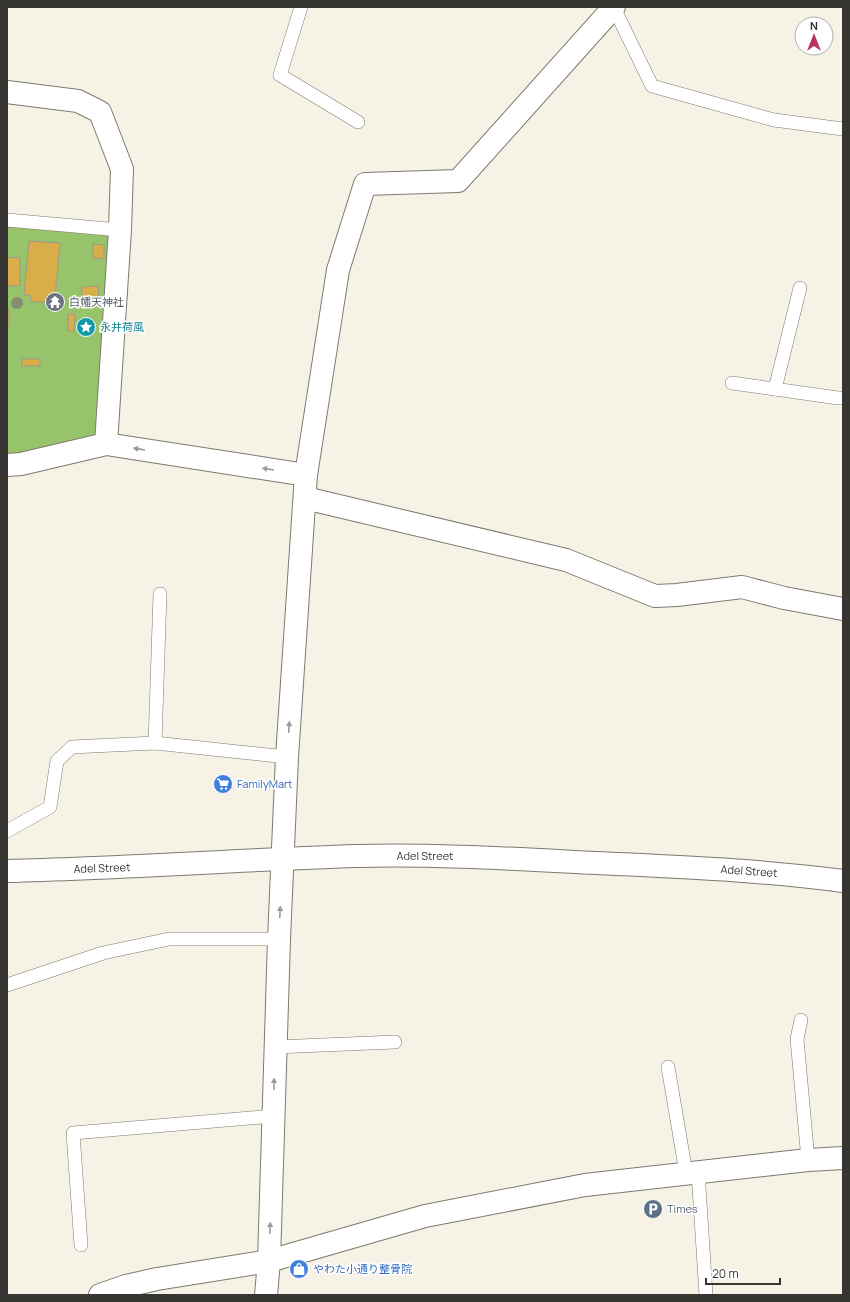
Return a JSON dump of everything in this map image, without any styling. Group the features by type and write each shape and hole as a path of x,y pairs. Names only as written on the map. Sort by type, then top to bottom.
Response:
{"street":[{"path":"266,1295 269,1261 275,1047 287,756 306,475 338,270 365,184 458,181 614,7"},
{"path":"7,92 78,101 100,112 122,168 120,230 106,444"},
{"path":"7,465 21,464 106,444 306,475"},
{"path":"305,498 566,560 655,596 677,595 742,587 784,598 843,609"},
{"name":"Adel Street","path":"7,871 357,856 452,856 734,870 796,875 843,881"},
{"path":"100,1295 126,1286 269,1261 426,1216 585,1184 808,1160 843,1158"}],"lane":[{"path":"300,7 280,75 358,122"},
{"path":"614,7 652,86 774,120 843,129"},
{"path":"7,220 120,230"},
{"path":"775,390 800,288"},
{"path":"732,382 775,390 843,398"},
{"path":"155,743 160,594"},
{"path":"7,831 50,807 58,761 72,747 155,743 287,756"},
{"path":"7,985 103,953 169,939 279,939"},
{"path":"800,1020 797,1039 808,1160"},
{"path":"275,1047 395,1042"},
{"path":"668,1067 692,1172 706,1295"},
{"path":"80,1245 74,1133 274,1116"}],"green space":[{"name":"白幡天神社","path":"7,223 120,230 106,444 7,465"}],"building":[{"path":"29,241 60,243 55,297 46,297 47,302 31,302 30,295 24,295"},
{"path":"93,244 104,245 104,259 93,258"},
{"path":"7,257 20,258 20,286 7,286"},
{"path":"98,286 99,299 82,300 82,287"},
{"path":"7,310 9,310 9,326 7,326"},
{"path":"68,314 75,314 74,331 68,331"},
{"path":"22,359 40,359 40,366 22,366"}],"place":[{"name":"白幡天神社","path":"55,302"},
{"name":"永井荷風","path":"86,327"},
{"name":"FamilyMart","path":"223,784"},
{"name":"Times","path":"653,1209"},
{"name":"やわた小通り整骨院","path":"299,1269"}]}
